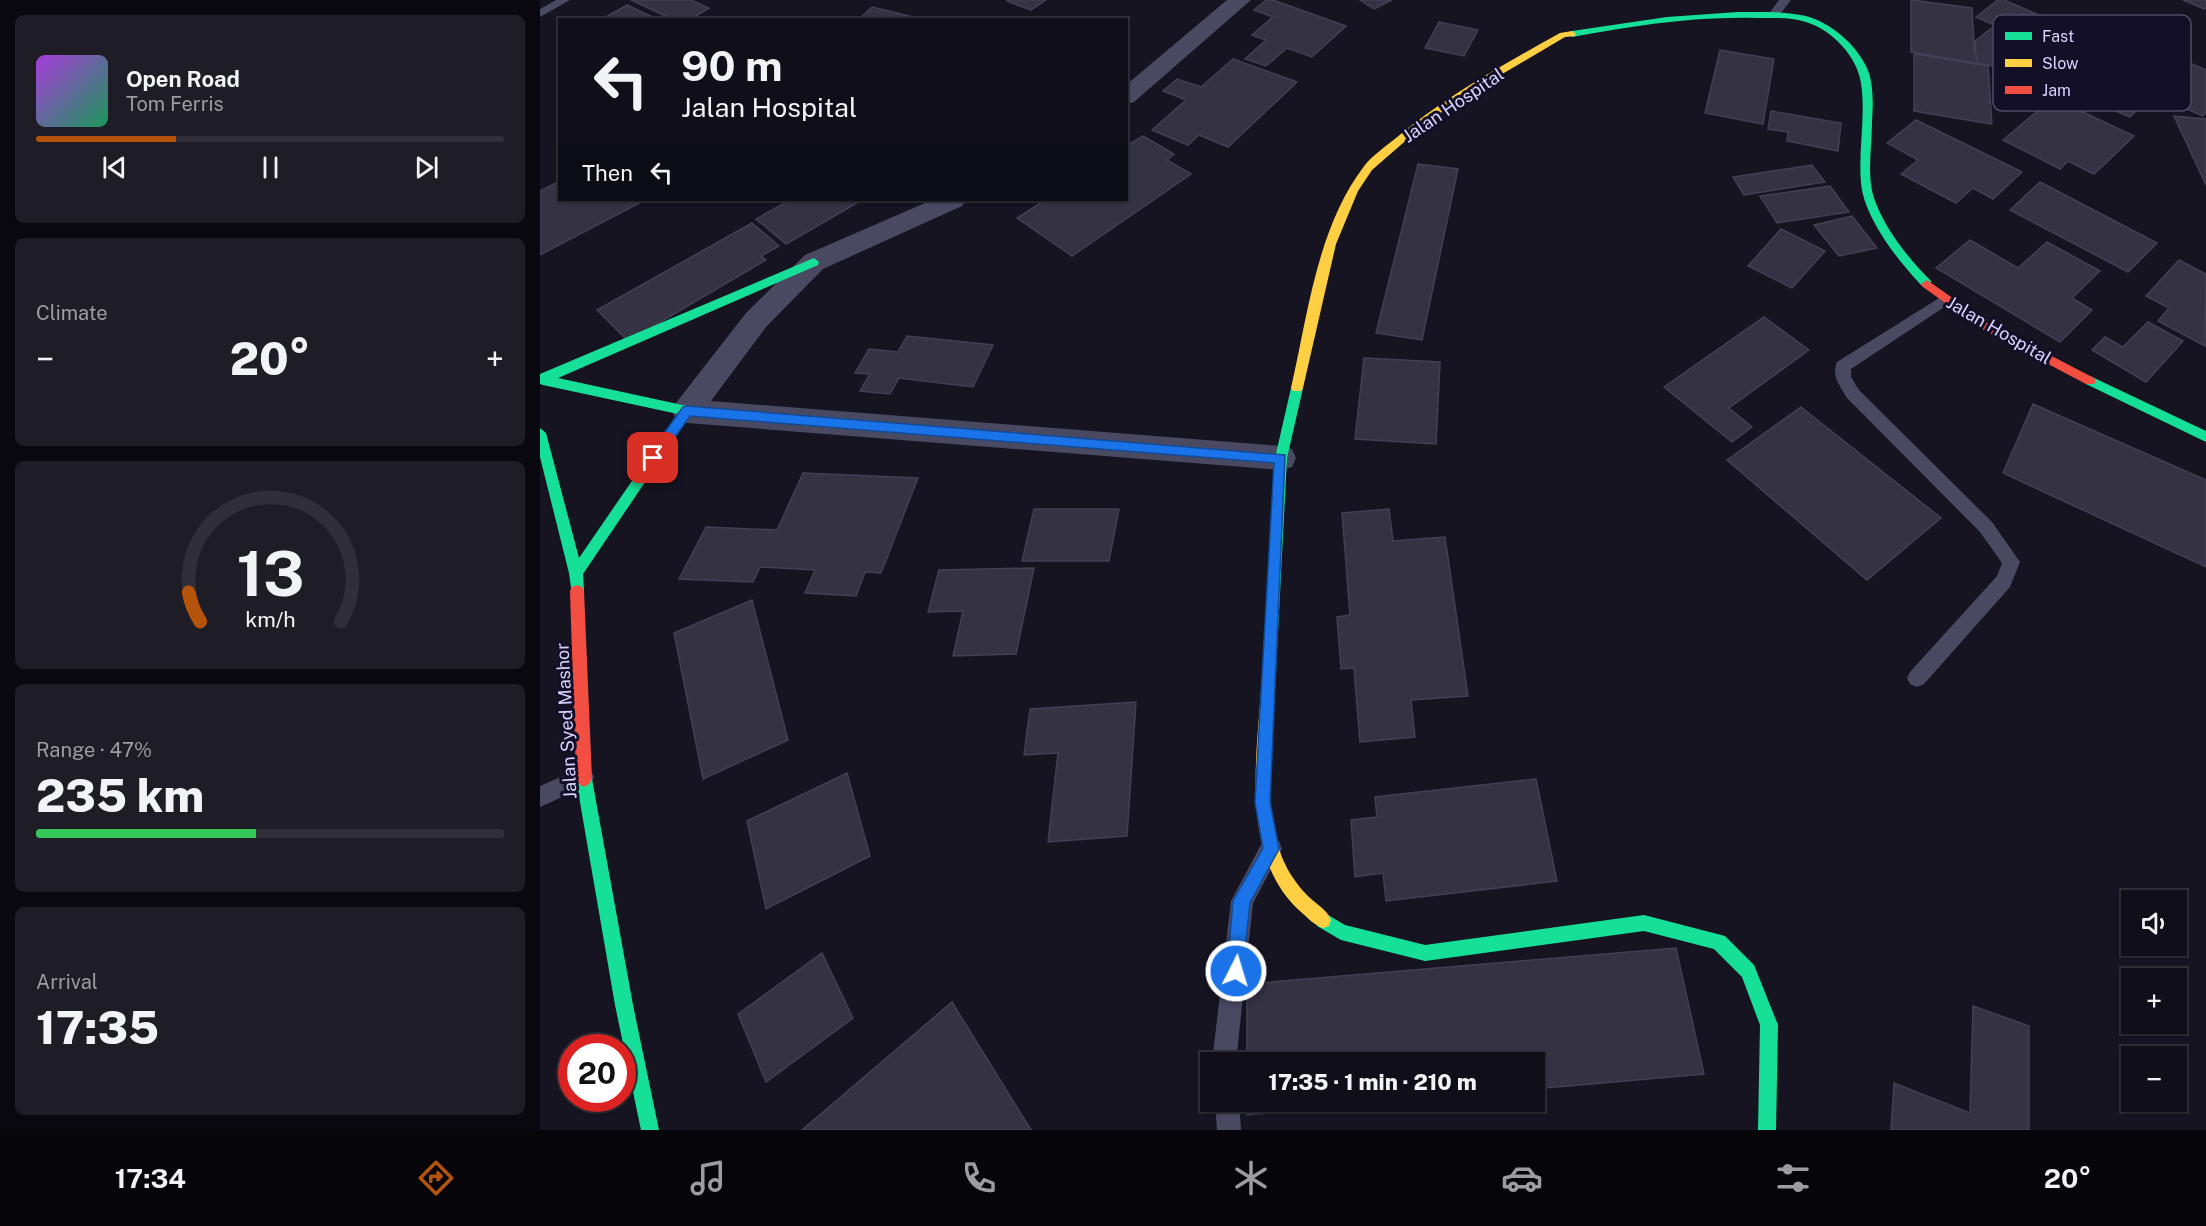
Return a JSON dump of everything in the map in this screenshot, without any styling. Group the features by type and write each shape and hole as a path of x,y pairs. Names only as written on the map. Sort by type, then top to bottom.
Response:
{"street":[{"path":"1128,95 1240,0"},
{"name":"Jalan Hospital","path":"1767,1130 1769,1025 1748,971 1719,942 1644,923 1425,953 1341,932 1307,909 1284,877 1271,849 1262,802 1281,458 1330,248 1344,209 1368,168 1415,126 1468,90 1563,34 1682,16 1774,15 1813,21 1842,40 1863,69 1867,114 1866,187 1882,224 1905,261 1921,279 1944,300 1979,322 2093,383 2206,437"},
{"path":"541,379 951,201"},
{"path":"576,573 687,411 756,320 814,262"},
{"path":"541,379 687,411 1281,458"},
{"name":"Jalan Syed Mashor","path":"540,433 576,573 584,777 624,1005 650,1130"}],"lane":[{"path":"540,14 564,0"},
{"path":"1774,15 1785,0"},
{"path":"1917,678 2004,581 2011,561 1986,527 1853,394 1843,377 1843,366 1944,300"},
{"path":"540,797 584,777"},
{"path":"1225,1052 1242,901 1271,849"},
{"path":"1228,1112 1229,1130"}],"building":[{"path":"631,0 691,0 709,8 692,18 670,18"},
{"path":"1007,0 1046,0 1031,10 1007,1"},
{"path":"1266,0 1273,0 1346,26 1312,57 1287,48 1266,66 1245,59 1266,40 1252,35 1273,17 1254,10"},
{"path":"1360,0 1392,0 1374,9"},
{"path":"1911,0 1972,8 1975,63 1911,52"},
{"path":"1998,0 2004,0 2039,15 1993,15 1993,24 1976,17"},
{"path":"2183,0 2206,0 2206,8 2204,9"},
{"path":"627,5 655,18 604,18"},
{"path":"872,7 918,18 860,18"},
{"path":"1439,22 1478,30 1464,56 1425,48"},
{"path":"1993,27 1993,66 1977,63 1975,41"},
{"path":"1720,50 1774,59 1763,124 1705,113"},
{"path":"1914,54 1988,66 1992,124 1914,111"},
{"path":"1233,59 1297,82 1228,147 1199,135 1188,145 1152,130 1186,100 1163,91 1177,79 1201,87"},
{"path":"2191,64 2206,70 2206,112 2203,116 2191,111"},
{"path":"1771,111 1841,123 1838,151 1787,141 1788,132 1768,129"},
{"path":"2038,111 2081,111 2134,136 2094,174 2068,161 2060,169 2003,140"},
{"path":"2116,111 2136,111 2130,117"},
{"path":"2174,116 2206,119 2206,185"},
{"path":"1916,120 2022,172 1993,199 1973,188 1956,203 1901,174 1918,160 1887,143"},
{"path":"1143,136 1174,154 1167,160 1191,174 1072,256 1017,218 1043,201 1128,201 1128,145"},
{"path":"1418,164 1458,169 1422,340 1376,333"},
{"path":"1812,165 1825,182 1744,195 1733,177"},
{"path":"558,182 558,201 643,201 540,255 540,191"},
{"path":"2040,182 2157,243 2128,272 2010,210"},
{"path":"1830,186 1849,212 1777,223 1760,196"},
{"path":"788,201 860,201 786,244 756,219"},
{"path":"1852,216 1877,248 1839,256 1814,225"},
{"path":"752,223 779,246 761,256 766,260 628,341 597,310"},
{"path":"1781,229 1825,251 1792,288 1748,266"},
{"path":"1970,240 2018,268 2047,242 2100,271 2072,298 2092,310 2060,342 1936,268"},
{"path":"2179,260 2206,274 2205,346 2158,321 2169,308 2146,296"},
{"path":"1764,317 1809,350 1729,408 1752,427 1732,442 1664,387"},
{"path":"2148,322 2183,341 2146,382 2092,350 2105,337 2123,347"},
{"path":"907,336 993,345 973,387 899,378 890,394 860,391 870,374 855,373 869,349 898,352"},
{"path":"1364,358 1440,362 1436,444 1355,439"},
{"path":"2033,404 2206,480 2206,567 2003,473"},
{"path":"1801,407 1941,518 1867,580 1727,460"},
{"path":"803,473 918,478 881,573 865,572 856,596 805,593 815,570 760,567 753,582 679,579 706,527 777,530"},
{"path":"1034,509 1119,509 1109,561 1022,561"},
{"path":"1389,509 1393,541 1445,537 1468,696 1411,700 1415,737 1360,742 1354,668 1341,669 1337,617 1350,615 1342,513"},
{"path":"1034,568 1016,654 953,656 963,611 928,612 939,570"},
{"path":"752,600 788,740 703,779 674,633"},
{"path":"1136,702 1127,836 1048,842 1058,753 1024,755 1030,709"},
{"path":"847,773 870,856 766,909 747,821"},
{"path":"1536,779 1557,881 1386,901 1383,873 1355,877 1351,820 1377,817 1375,797"},
{"path":"1676,948 1704,1074 1545,1088 1545,1052 1247,1052 1247,984"},
{"path":"822,953 853,1018 766,1082 738,1014"},
{"path":"952,1002 1031,1130 802,1130"},
{"path":"1973,1006 2029,1026 2029,1130 1891,1130 1894,1083 1970,1113"},
{"path":"1247,1112 1280,1112 1247,1115"}],"traffic: fast":[{"path":"1572,34 1667,19 1714,15 1800,18 1818,23 1828,29 1846,46 1863,70 1867,97 1866,184 1868,195 1890,237 1909,265 1927,284"},
{"path":"543,380 814,262"},
{"path":"540,379 687,411 576,573 577,591"},
{"path":"2090,381 2206,437"},
{"path":"1268,691 1281,458 1297,388"},
{"path":"540,433 576,573"},
{"path":"584,779 624,1005 650,1130"},
{"path":"1323,920 1341,932 1425,953 1644,923 1719,942 1748,971 1769,1025 1767,1130"}],"traffic: slow":[{"path":"1297,388 1322,274 1331,244 1353,190 1368,168 1414,128 1455,98 1563,35 1572,34"},
{"path":"1268,691 1263,784 1265,816 1271,846 1281,873 1298,898 1323,920"}],"traffic: jam":[{"path":"1927,284 1984,326 2090,381"},
{"path":"577,591 584,779"}],"route":[{"path":"653,458 687,411 1281,458 1262,802 1271,849 1242,901 1236,971"}]}
